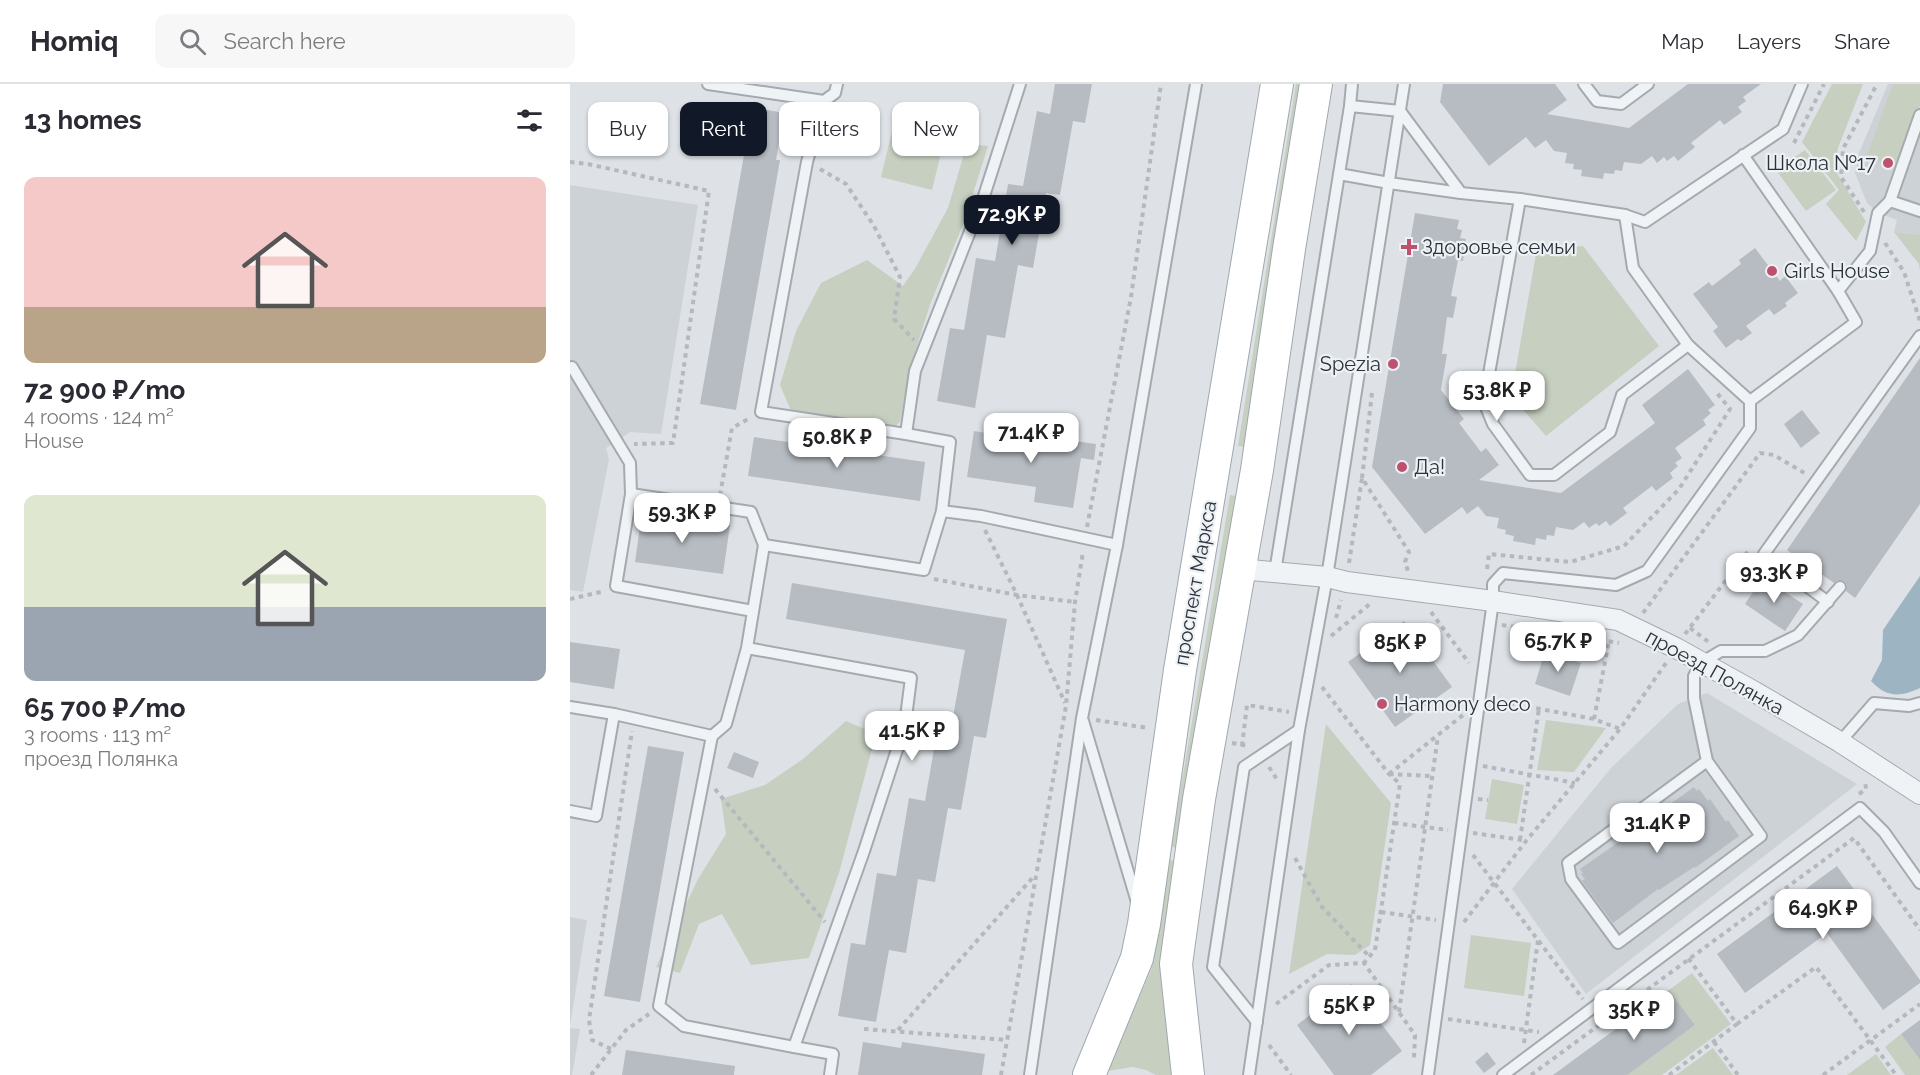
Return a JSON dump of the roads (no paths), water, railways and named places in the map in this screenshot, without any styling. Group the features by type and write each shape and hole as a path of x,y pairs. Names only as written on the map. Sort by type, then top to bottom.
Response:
{"main road":[{"name":"проспект Маркса","path":"1089,1075 1137,958 1144,924 1170,731 1277,84"},
{"path":"1188,1075 1176,964 1209,738 1257,470 1316,84"},
{"path":"1215,465 1257,470"}],"street":[{"name":"проезд Полянка","path":"1240,568 1327,577 1347,582 1493,596 1618,620 1671,656 1697,670 1755,692 1840,742 1920,794"}],"lane":[{"path":"708,84 824,101"},
{"path":"764,545 924,570 942,511 950,442 761,412 807,162 824,101 835,93 837,84"},
{"path":"906,434 915,371 984,196 1020,84"},
{"path":"1030,1075 1082,718 1117,545 1196,84"},
{"path":"1275,572 1352,84"},
{"path":"1249,1075 1299,730 1327,577 1404,84"},
{"path":"1584,84 1597,101 1621,104 1648,84"},
{"path":"1339,174 1389,183 1625,215 1645,222 1783,129 1802,84"},
{"path":"1350,106 1400,111 1461,192"},
{"path":"1838,291 1870,251 1878,213 1890,201 1920,115"},
{"path":"1743,155 1838,291 1856,322 1750,401"},
{"path":"1520,199 1484,402 1493,424 1530,475 1554,475 1610,432 1622,395 1688,345"},
{"path":"1890,201 1920,211"},
{"path":"1428,1075 1493,584 1503,573 1616,585 1647,571 1750,428 1750,401 1688,345 1633,268 1625,215"},
{"path":"1828,602 1764,554 1920,336"},
{"path":"571,367 630,463 631,494 616,586 753,610"},
{"path":"631,494 751,512 764,545 747,648 726,724 712,736 659,1006 684,1026 833,1054 830,1075"},
{"path":"942,511 981,516 1117,545"},
{"path":"1707,760 1568,863 1571,879 1618,943 1761,836 1707,760 1694,698 1697,670 1721,651 1765,651 1798,635 1839,587"},
{"path":"1566,648 1572,613"},
{"path":"747,648 911,678 905,724 864,851 794,1047"},
{"path":"1840,742 1874,703 1909,706 1920,702"},
{"path":"570,707 634,718 712,736"},
{"path":"570,812 596,816 614,714"},
{"path":"1082,718 1144,924"},
{"path":"1257,1022 1213,967 1244,767 1299,730"},
{"path":"1503,1075 1860,808 1884,832 1920,883"}],"water":[{"path":"1920,576 1920,688 1900,694 1888,693 1871,681 1882,660 1883,630"}],"place":[{"name":"Школа №17","path":"1888,163"},
{"name":"Здоровье семьи","path":"1409,247"},
{"name":"Girls House","path":"1772,271"},
{"name":"Spezia","path":"1393,364"},
{"name":"Да!","path":"1402,467"},
{"name":"Harmony deco","path":"1382,704"}]}
